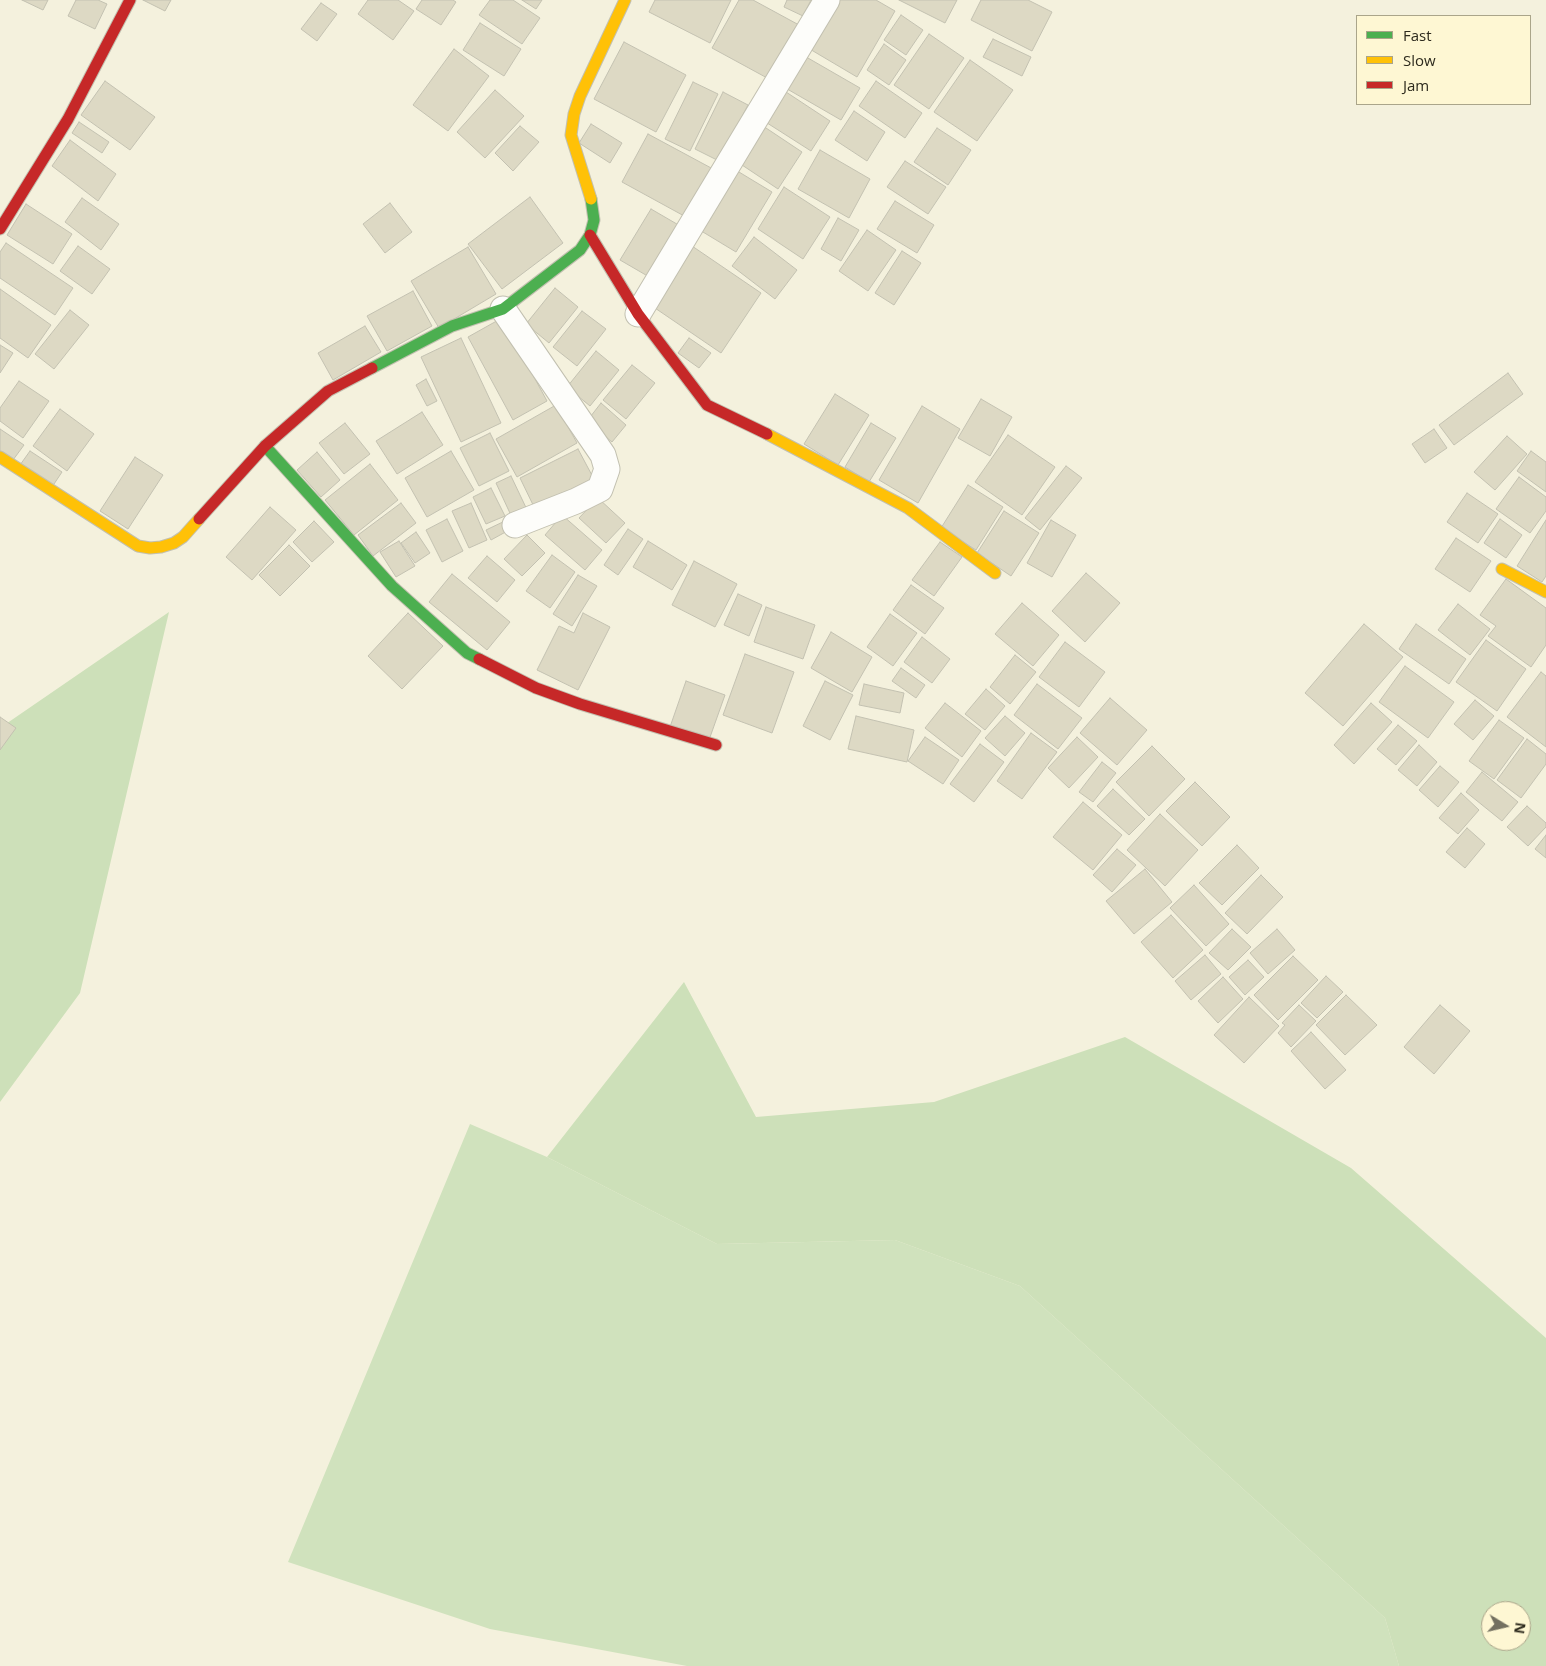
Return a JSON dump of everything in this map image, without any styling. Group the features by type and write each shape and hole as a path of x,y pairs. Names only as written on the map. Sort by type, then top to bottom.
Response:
{"street":[{"path":"0,229 68,120 130,0"},
{"path":"0,457 138,546 150,548 174,543 183,537 266,446 328,391 452,326 503,309 580,250 590,235 594,220 594,205 571,135 574,114 580,96 626,0"},
{"path":"638,314 827,0"},
{"path":"590,235 638,314 694,385 707,405 908,508 995,573"},
{"path":"503,309 603,455 607,469 600,489 576,501 516,525"},
{"path":"266,446 392,586 467,653 536,688 597,710 716,745"},
{"path":"1502,569 1546,592"}],"green space":[{"path":"169,612 80,993 0,1102 0,728"},
{"path":"684,982 756,1117 934,1102 1125,1037 1351,1168 1546,1338 1546,1666 1399,1666 1385,1618 1020,1286 895,1240 717,1244 547,1157"},
{"path":"470,1124 547,1157 717,1244 895,1240 1020,1286 1385,1618 1399,1666 687,1666 490,1629 288,1562"}],"building":[{"path":"22,0 48,0 43,10"},
{"path":"76,0 98,0 107,4 95,29 68,16"},
{"path":"143,0 171,0 165,11"},
{"path":"368,0 398,0 414,11 393,40 358,14"},
{"path":"422,0 453,0 456,2 441,25 416,9"},
{"path":"490,0 513,0 540,18 522,44 479,15"},
{"path":"522,0 542,0 536,9"},
{"path":"655,0 731,0 710,43 649,12"},
{"path":"739,0 753,0 799,25 769,79 712,48"},
{"path":"787,0 811,0 803,16 784,7"},
{"path":"836,0 876,0 895,11 857,77 808,48"},
{"path":"899,0 957,0 945,23"},
{"path":"981,0 1028,0 1052,12 1032,51 971,20"},
{"path":"321,3 337,14 317,41 301,29"},
{"path":"901,15 923,30 906,55 884,40"},
{"path":"480,23 521,49 504,76 463,50"},
{"path":"929,34 964,58 929,109 894,85"},
{"path":"993,39 1031,57 1022,76 983,57"},
{"path":"624,42 686,75 656,132 594,99"},
{"path":"884,44 906,60 889,85 867,70"},
{"path":"454,49 489,76 448,131 413,105"},
{"path":"801,54 860,88 841,120 782,86"},
{"path":"970,60 1013,90 977,141 934,112"},
{"path":"105,81 155,117 130,150 81,115"},
{"path":"876,81 922,113 905,138 859,106"},
{"path":"693,82 718,94 690,151 665,139"},
{"path":"495,90 524,116 485,158 457,132"},
{"path":"783,90 830,121 811,151 764,121"},
{"path":"723,92 748,105 719,161 695,149"},
{"path":"854,111 885,132 867,161 835,140"},
{"path":"79,122 109,142 102,153 72,133"},
{"path":"591,124 622,143 610,163 579,143"},
{"path":"520,126 539,142 513,171 495,153"},
{"path":"763,126 802,152 778,189 739,163"},
{"path":"937,128 971,150 948,185 914,162"},
{"path":"648,134 713,169 686,217 622,182"},
{"path":"70,140 116,174 98,201 52,166"},
{"path":"820,150 870,179 849,218 798,189"},
{"path":"905,161 946,187 928,214 887,187"},
{"path":"734,169 772,192 736,252 698,229"},
{"path":"784,187 830,217 803,259 758,229"},
{"path":"530,197 563,243 502,289 468,244"},
{"path":"82,198 119,224 101,250 65,222"},
{"path":"895,201 934,225 917,253 877,229"},
{"path":"390,203 412,232 385,253 363,224"},
{"path":"26,204 72,234 53,264 7,235"},
{"path":"651,209 682,227 651,278 620,260"},
{"path":"838,218 859,230 841,261 821,249"},
{"path":"867,230 896,250 868,291 839,271"},
{"path":"754,237 797,270 775,299 732,266"},
{"path":"6,243 73,288 55,315 0,278 0,252"},
{"path":"78,246 110,269 92,294 60,271"},
{"path":"692,246 761,293 721,353 652,306"},
{"path":"468,247 496,294 439,328 411,281"},
{"path":"902,251 921,263 894,305 875,293"},
{"path":"555,288 578,307 549,343 526,324"},
{"path":"0,289 51,325 28,358 0,338"},
{"path":"413,291 432,326 387,351 367,316"},
{"path":"70,310 89,325 54,369 35,354"},
{"path":"582,311 606,329 577,366 553,347"},
{"path":"502,318 547,401 513,420 468,337"},
{"path":"365,326 381,352 333,380 318,353"},
{"path":"461,338 501,423 461,442 421,357"},
{"path":"689,338 711,353 699,368 678,353"},
{"path":"0,345 13,353 0,373"},
{"path":"596,351 619,370 590,406 567,387"},
{"path":"632,365 655,383 626,419 603,400"},
{"path":"1508,373 1523,394 1454,445 1439,425"},
{"path":"426,379 437,401 427,406 416,385"},
{"path":"19,381 49,401 23,438 0,421 0,408"},
{"path":"835,394 869,415 838,465 804,444"},
{"path":"981,399 1012,417 990,456 958,438"},
{"path":"601,403 626,425 612,442 587,421"},
{"path":"556,405 577,443 517,477 496,439"},
{"path":"922,406 960,429 918,503 879,480"},
{"path":"60,409 94,434 67,471 33,446"},
{"path":"422,412 443,445 397,474 376,441"},
{"path":"345,423 370,454 344,474 319,443"},
{"path":"871,423 896,438 869,482 845,467"},
{"path":"0,429 24,445 13,460 0,451"},
{"path":"1434,429 1447,448 1425,463 1412,444"},
{"path":"490,433 509,471 479,486 460,448"},
{"path":"1008,435 1055,467 1022,515 975,482"},
{"path":"1507,436 1527,454 1495,490 1474,472"},
{"path":"578,449 595,481 536,511 520,478"},
{"path":"30,451 62,472 52,487 20,465"},
{"path":"451,451 474,490 427,517 405,478"},
{"path":"1531,451 1546,462 1546,492 1517,471"},
{"path":"317,452 340,480 321,497 297,470"},
{"path":"135,457 163,475 128,529 100,511"},
{"path":"370,464 398,500 354,535 325,500"},
{"path":"1066,466 1082,478 1040,530 1025,518"},
{"path":"511,476 530,516 515,524 496,483"},
{"path":"1519,477 1546,497 1546,511 1530,533 1496,509"},
{"path":"968,485 1003,507 976,550 941,528"},
{"path":"491,488 505,516 486,524 473,497"},
{"path":"1467,493 1498,514 1478,543 1447,522"},
{"path":"598,498 625,523 606,543 579,518"},
{"path":"401,503 416,523 373,556 358,535"},
{"path":"471,503 487,540 469,548 452,511"},
{"path":"270,507 296,530 252,580 226,557"},
{"path":"1004,511 1039,533 1011,576 977,553"},
{"path":"562,515 602,550 585,570 545,535"},
{"path":"447,519 463,551 442,562 426,530"},
{"path":"1500,519 1522,535 1506,558 1484,543"},
{"path":"507,520 511,529 491,540 486,530"},
{"path":"1051,520 1076,535 1052,577 1027,563"},
{"path":"1546,520 1546,576 1542,582 1517,566"},
{"path":"314,521 334,542 312,562 293,542"},
{"path":"628,529 643,539 618,575 604,565"},
{"path":"416,532 430,553 415,563 401,543"},
{"path":"527,535 545,553 522,576 504,559"},
{"path":"1456,538 1491,561 1470,592 1435,569"},
{"path":"399,541 415,566 396,577 380,552"},
{"path":"648,541 687,565 672,590 633,567"},
{"path":"940,542 962,557 934,596 912,580"},
{"path":"289,545 310,566 280,596 259,575"},
{"path":"552,555 575,572 550,608 526,591"},
{"path":"487,556 515,580 497,602 468,578"},
{"path":"694,561 737,584 715,627 672,605"},
{"path":"1086,573 1120,603 1085,642 1052,611"},
{"path":"452,574 510,622 487,650 429,602"},
{"path":"578,575 597,586 572,626 553,614"},
{"path":"1506,579 1546,608 1546,645 1531,667 1488,636 1496,626 1480,615"},
{"path":"911,585 944,608 925,634 893,610"},
{"path":"738,594 762,605 749,636 724,625"},
{"path":"1022,603 1059,635 1033,666 995,634"},
{"path":"1458,604 1490,629 1470,655 1438,630"},
{"path":"766,607 815,625 803,659 754,642"},
{"path":"408,613 443,646 402,689 368,656"},
{"path":"583,613 610,627 578,690 537,670 559,626 574,633"},
{"path":"890,614 917,633 893,666 867,647"},
{"path":"1364,624 1403,657 1343,726 1305,693"},
{"path":"1416,624 1466,659 1449,684 1399,649"},
{"path":"831,632 872,657 852,692 811,668"},
{"path":"922,637 950,659 932,683 904,662"},
{"path":"1486,640 1526,669 1497,711 1456,682"},
{"path":"1065,642 1105,672 1079,707 1039,677"},
{"path":"745,654 794,672 772,733 723,715"},
{"path":"1015,655 1036,672 1010,704 990,687"},
{"path":"1405,666 1454,702 1428,738 1379,702"},
{"path":"901,668 925,685 916,698 892,681"},
{"path":"1541,672 1546,676 1546,747 1507,717"},
{"path":"686,681 725,695 709,740 670,727"},
{"path":"825,681 853,695 830,740 803,726"},
{"path":"864,684 904,693 900,713 859,705"},
{"path":"1037,684 1082,718 1058,749 1014,715"},
{"path":"986,689 1005,706 985,730 965,714"},
{"path":"1110,698 1147,730 1117,765 1080,733"},
{"path":"1475,700 1494,716 1473,740 1454,724"},
{"path":"945,703 981,731 962,757 925,728"},
{"path":"1371,703 1392,722 1354,764 1334,745"},
{"path":"856,716 914,730 907,762 848,749"},
{"path":"1005,716 1025,733 1005,756 985,738"},
{"path":"0,717 16,728 0,750"},
{"path":"1499,720 1524,738 1494,779 1469,761"},
{"path":"1398,725 1417,741 1396,765 1377,749"},
{"path":"1031,733 1057,752 1022,799 997,781"},
{"path":"925,737 959,760 943,784 908,761"},
{"path":"1077,737 1098,757 1069,788 1048,768"},
{"path":"1527,739 1546,754 1546,764 1521,798 1497,780"},
{"path":"980,744 1004,762 974,802 950,784"},
{"path":"1419,745 1437,762 1417,786 1398,770"},
{"path":"1152,746 1185,779 1149,816 1116,782"},
{"path":"1102,762 1116,773 1093,802 1079,792"},
{"path":"1440,766 1459,782 1438,807 1419,790"},
{"path":"1482,772 1518,802 1502,821 1466,792"},
{"path":"1195,782 1230,817 1202,846 1166,811"},
{"path":"1113,789 1145,819 1129,835 1097,806"},
{"path":"1461,793 1479,810 1458,834 1439,818"},
{"path":"1083,802 1122,835 1093,870 1053,837"},
{"path":"1527,806 1546,823 1546,827 1528,846 1507,827"},
{"path":"1160,814 1198,850 1165,886 1127,850"},
{"path":"1467,828 1485,844 1465,868 1446,852"},
{"path":"1546,835 1546,858 1535,849"},
{"path":"1237,845 1259,868 1222,905 1199,883"},
{"path":"1117,849 1136,865 1112,892 1093,875"},
{"path":"1145,869 1172,902 1134,934 1106,901"},
{"path":"1261,875 1283,897 1247,934 1225,913"},
{"path":"1194,885 1229,924 1206,946 1170,908"},
{"path":"1171,915 1203,950 1173,978 1141,942"},
{"path":"1232,929 1251,947 1228,970 1209,953"},
{"path":"1277,929 1295,950 1268,974 1250,953"},
{"path":"1205,955 1221,974 1191,1000 1175,981"},
{"path":"1293,956 1318,980 1278,1020 1254,995"},
{"path":"1248,960 1264,977 1245,995 1229,977"},
{"path":"1326,976 1343,992 1317,1018 1301,1003"},
{"path":"1223,977 1243,999 1218,1023 1198,1001"},
{"path":"1346,995 1377,1025 1345,1055 1316,1025"},
{"path":"1249,997 1279,1026 1244,1063 1214,1035"},
{"path":"1299,1005 1316,1021 1291,1047 1278,1033 1285,1025 1282,1023"},
{"path":"1440,1005 1470,1031 1434,1074 1404,1047"},
{"path":"1311,1032 1346,1070 1325,1089 1291,1051"}],"traffic: fast":[{"path":"372,368 452,326 503,309 580,250 590,235 594,220 591,199"},
{"path":"265,446 392,586 467,653 479,659"}],"traffic: slow":[{"path":"591,199 571,135 574,114 580,96 625,0"},
{"path":"767,434 908,508 995,573"},
{"path":"0,457 138,546 150,548 174,543 183,537 199,519"},
{"path":"1502,569 1546,592"}],"traffic: jam":[{"path":"0,229 68,119 130,0"},
{"path":"590,235 638,314 707,405 767,434"},
{"path":"199,519 265,446 328,391 372,368"},
{"path":"479,659 536,688 580,704 716,745"}]}
